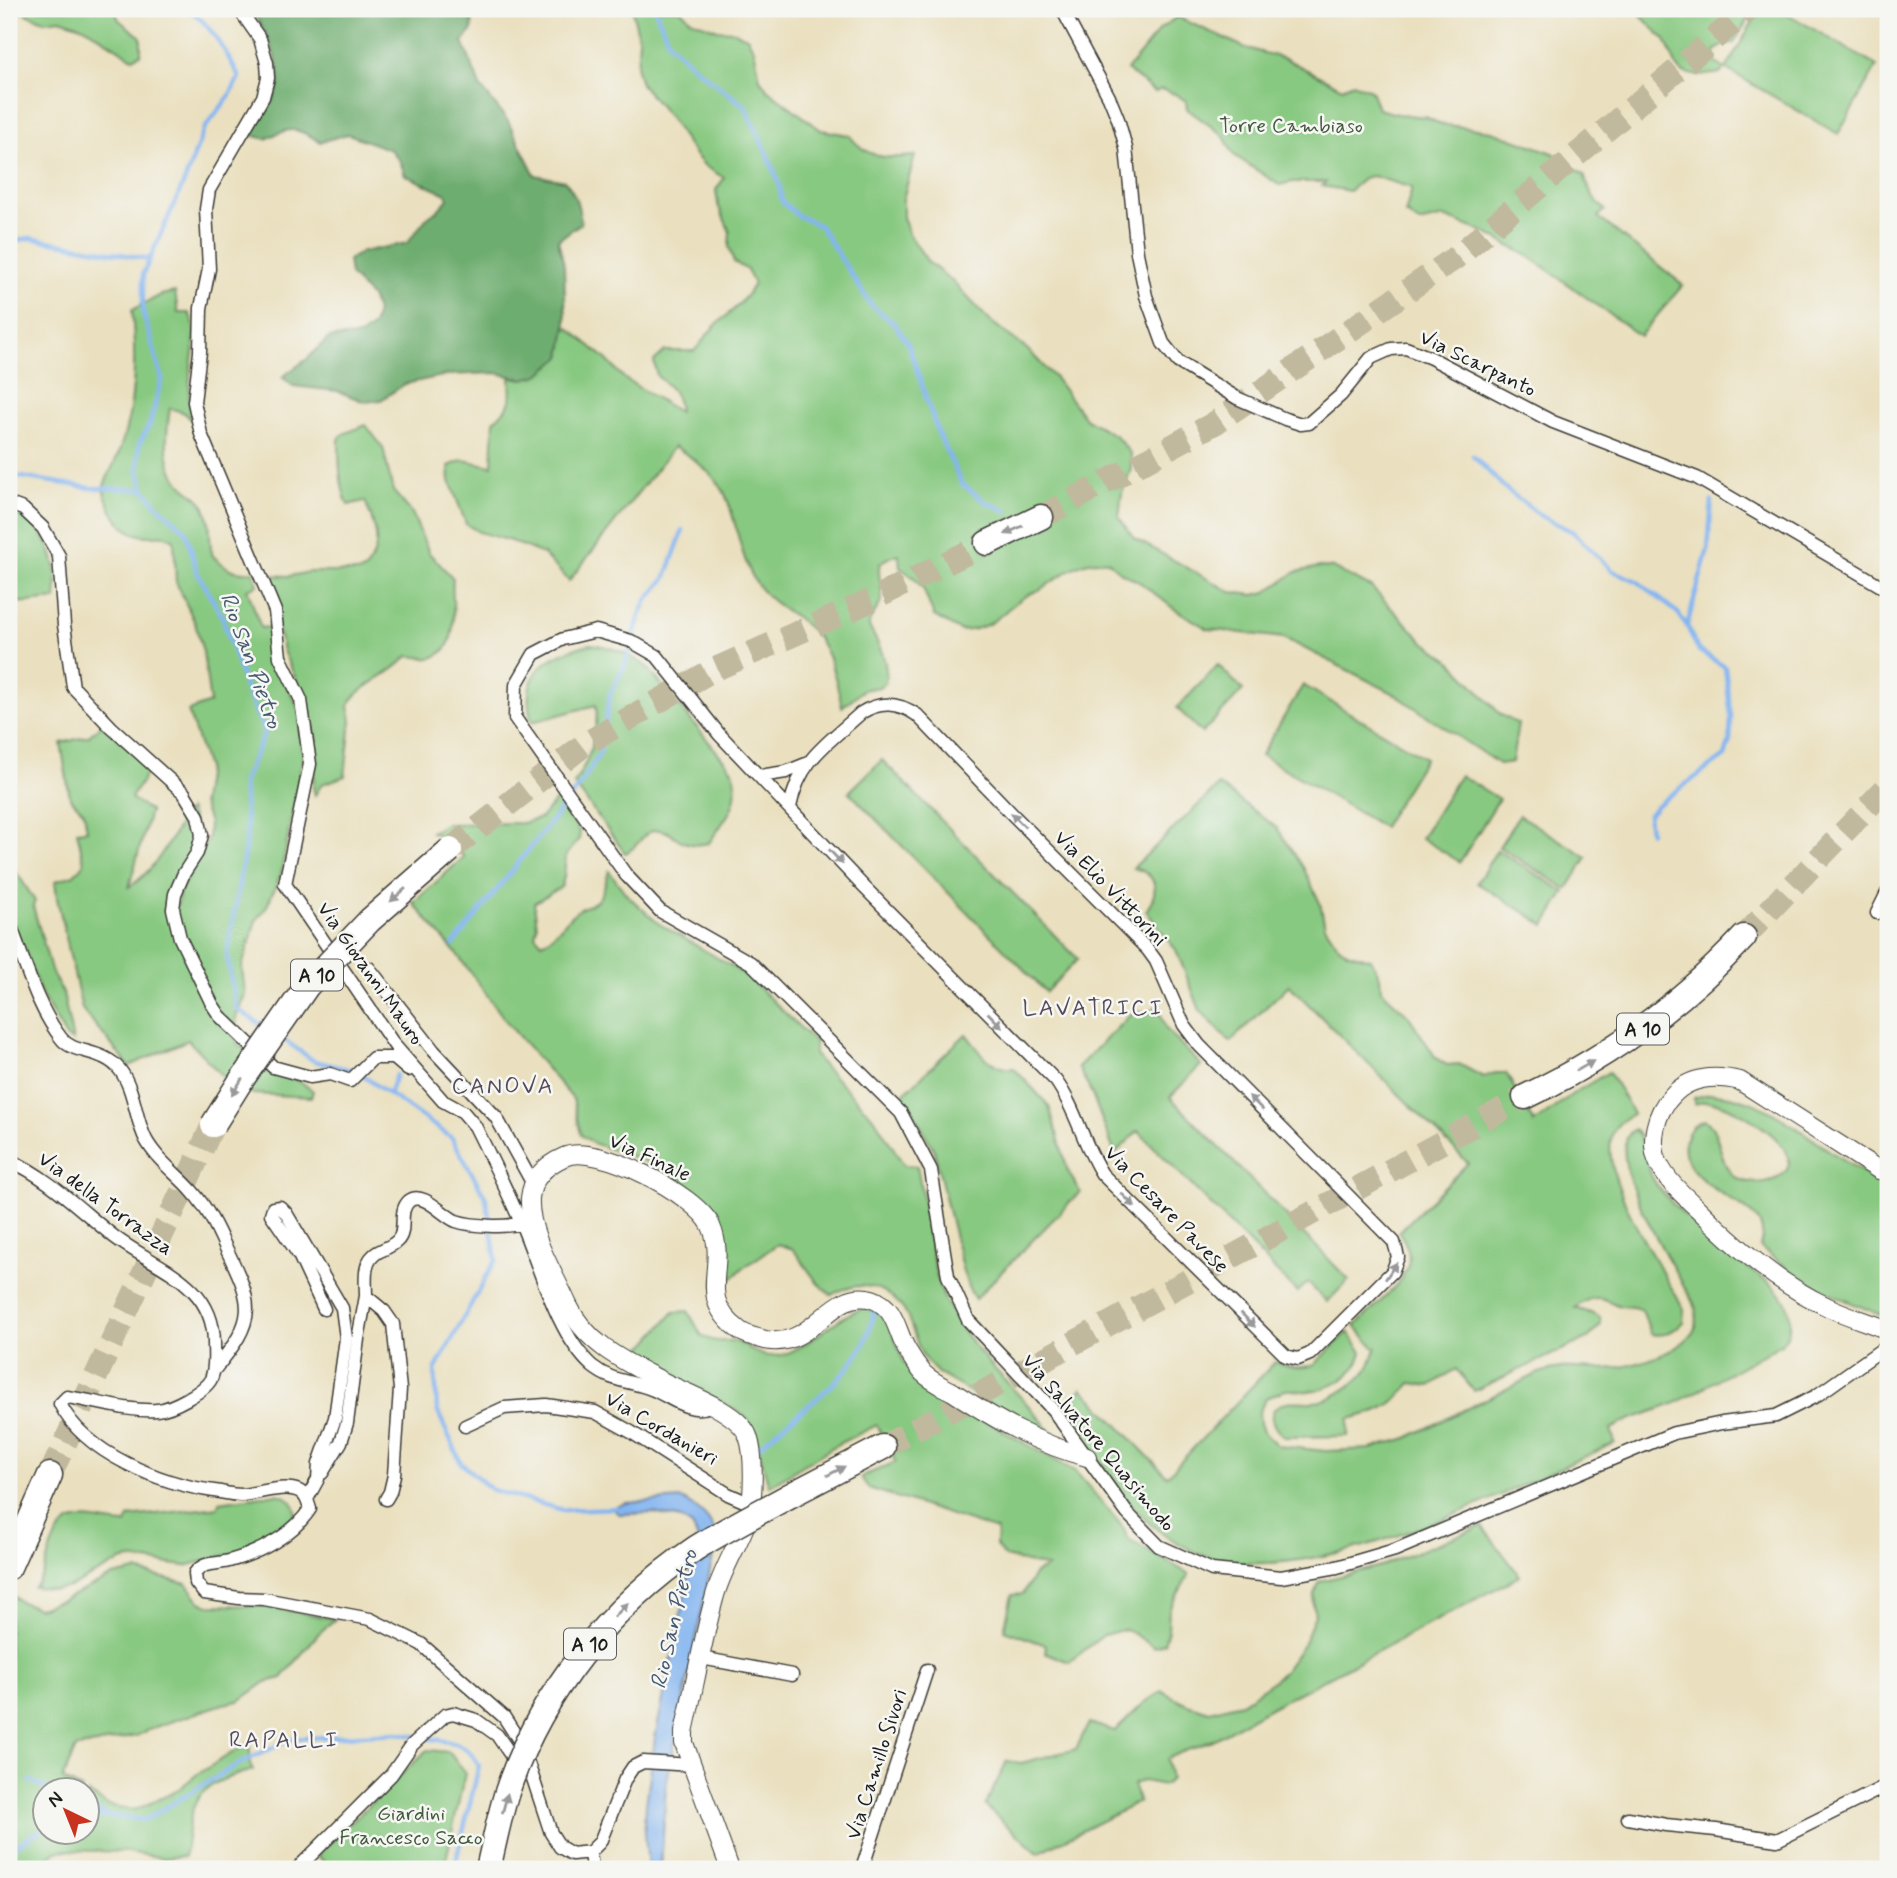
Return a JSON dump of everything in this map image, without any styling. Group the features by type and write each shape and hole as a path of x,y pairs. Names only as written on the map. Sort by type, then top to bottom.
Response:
{"highway":[{"path":"988,543 1041,517"},
{"name":"A 10","path":"213,1125 307,986 370,920 450,850"},
{"name":"A 10","path":"1524,1097 1586,1066 1643,1029 1696,985 1744,937"},
{"name":"A 10","path":"488,1869 507,1792 524,1748 548,1704 603,1628 641,1592 698,1547 883,1447"},
{"path":"9,1567 50,1475"}],"street":[{"name":"Via Giovanni Mauro","path":"239,9 260,39 268,78 263,97 209,190 206,209 209,269 201,308 200,352 194,402 196,419 275,611 280,657 301,700 310,764 285,884 395,1046 443,1101 463,1112 475,1126 562,1323 591,1365 624,1383 645,1385 692,1409 710,1406"},
{"name":"Via Scarpanto","path":"1062,9 1118,118 1126,148 1137,253 1146,296 1163,343 1178,362 1237,398 1301,424 1309,423 1341,395 1370,358 1391,349 1406,348 1431,358 1553,422 1697,478 1888,590"},
{"path":"9,504 23,509 43,528 59,556 64,625 73,687 111,727 184,793 198,816 202,835 197,853 175,894 173,909 180,938 220,1016 273,1066 310,1077 330,1074 350,1081 373,1058 394,1058 430,1087"},
{"name":"Via Salvatore Quasimodo","path":"790,807 719,734 657,656 631,641 596,631 564,639 534,654 516,685 515,718 626,875 660,911 751,963 901,1113 931,1170 948,1276 968,1320 1053,1410 1128,1513 1159,1546 1212,1570 1281,1577 1337,1567 1395,1550 1674,1433 1776,1416 1816,1396 1888,1345"},
{"name":"Via Elio Vittorini","path":"806,764 871,706 897,704 917,715 1014,817 1149,950 1184,1025 1199,1045 1394,1242 1397,1265 1346,1321"},
{"path":"760,776 786,772 806,764"},
{"path":"790,807 796,781 806,764"},
{"name":"Via Cesare Pavese","path":"790,807 863,886 1056,1081 1069,1101 1088,1153 1102,1174 1281,1352 1292,1359 1305,1357 1346,1321"},
{"path":"1877,913 1888,891"},
{"path":"9,922 39,1002 63,1041 79,1049 102,1054 120,1070 129,1088 145,1138 155,1153 193,1192 208,1212 245,1287 247,1310 243,1328 237,1343 215,1370 207,1386 160,1410 143,1410 67,1397 60,1404 68,1420 87,1438 109,1453 147,1472 191,1488 240,1495 269,1489 305,1500"},
{"path":"369,968 434,1051 496,1117 533,1184 530,1209 537,1235 575,1321 594,1341 619,1358 710,1406"},
{"path":"1888,1172 1879,1170 1740,1082 1729,1079 1707,1078 1683,1086 1667,1101 1656,1129 1655,1151 1665,1174 1724,1236 1778,1277 1827,1307 1888,1330"},
{"name":"Via Finale","path":"533,1184 547,1165 572,1153 588,1153 613,1160 689,1200 709,1221 718,1243 713,1293 720,1313 742,1332 771,1343 797,1338 844,1302 866,1297 887,1307 906,1349 925,1375 994,1418 1064,1452 1087,1457"},
{"name":"Via della Torrazza","path":"9,1160 39,1176 116,1238 185,1281 208,1311 214,1335 215,1370"},
{"path":"517,1224 471,1224 456,1221 419,1198 411,1199 406,1204 400,1239 373,1255 366,1269 366,1296 347,1423 341,1442 305,1500 301,1523 292,1531 252,1553 227,1562 209,1563 200,1567 195,1573 196,1583 204,1593 213,1595 264,1599 370,1619 421,1644 504,1717 522,1745 551,1833 560,1847 572,1854 590,1852 600,1842 625,1779 633,1767 643,1762 683,1764"},
{"path":"318,1479 319,1464 335,1418 346,1321 338,1299 286,1213 280,1207 273,1208 271,1214 299,1255 324,1309"},
{"path":"366,1296 384,1311 393,1324 400,1389 394,1475 386,1499"},
{"name":"Via Cordanieri","path":"466,1426 504,1408 546,1405 595,1412 728,1494 751,1504"},
{"name":"Via Cordanieri","path":"710,1406 728,1413 748,1435 752,1476 751,1504 749,1519 723,1572 714,1599 684,1732 683,1764 730,1869"},
{"path":"701,1658 792,1675"},
{"name":"Via Camillo Sivori","path":"862,1869 927,1670"},
{"path":"297,1869 391,1775 415,1742 445,1715 453,1713 476,1720 497,1735 537,1794"},
{"path":"1628,1818 1777,1840 1888,1785"},
{"path":"590,1852 592,1869"}],"green space":[{"path":"14,9 114,9 119,20 141,37 141,54 133,58 84,27 60,19 44,21"},
{"path":"249,9 473,9 472,30 463,42 480,86 508,121 535,175 565,181 578,206 581,223 558,240 564,265 566,326 561,357 539,375 524,379 496,373 447,375 405,384 381,400 365,402 337,391 293,386 282,377 307,359 329,338 360,336 373,326 377,311 371,297 350,275 348,260 362,252 407,243 426,219 448,199 446,194 405,175 400,161 391,150 348,134 320,142 305,133 293,130 266,139 251,135 272,102 279,82 272,48 261,25"},
{"path":"632,9 680,9 691,20 747,37 754,49 760,79 768,90 821,130 849,135 863,149 879,156 915,156 903,199 903,217 909,234 928,262 952,281 989,320 1028,350 1055,378 1085,418 1116,436 1131,454 1131,469 1122,493 1119,517 1134,538 1231,592 1254,595 1266,592 1296,572 1320,567 1333,568 1371,587 1422,640 1451,661 1500,714 1518,724 1512,762 1499,764 1393,693 1284,638 1208,629 1173,608 1141,583 1120,572 1108,561 1079,565 1017,602 990,623 973,630 961,631 934,616 923,588 900,568 899,554 888,558 879,566 881,601 869,626 884,659 885,683 863,690 842,707 830,661 819,640 757,584 742,551 721,487 703,467 674,447 569,581 543,554 479,532 466,524 450,481 449,466 463,460 492,466 494,421 510,401 510,377 524,379 561,357 566,326 605,358 625,379 679,412 673,391 657,376 654,361 665,351 694,351 713,328 742,301 754,284 747,270 734,262 729,247 730,232 718,205 716,190 724,178 705,166 695,155 669,117 641,84 637,69 639,39"},
{"path":"1634,9 1754,9 1734,43 1715,51 1716,63 1724,68 1721,73 1698,76 1682,72 1665,40"},
{"path":"1760,9 1779,9 1877,66 1838,134 1726,69"},
{"name":"Torre Cambiaso","path":"1177,17 1246,48 1286,59 1342,88 1353,83 1371,90 1378,109 1426,117 1440,124 1492,131 1553,153 1584,175 1592,196 1605,210 1598,217 1683,285 1640,336 1530,257 1486,233 1444,217 1419,223 1409,214 1405,214 1412,188 1373,176 1366,177 1349,191 1322,186 1326,182 1293,182 1279,185 1234,155 1223,135 1187,109 1186,101 1161,89 1155,92 1127,70 1160,29"},
{"path":"175,292 178,313 189,313 195,336 190,381 191,420 185,413 170,408 167,439 169,459 176,478 205,508 213,556 231,569 253,571 258,585 247,589 261,628 270,627 274,657 300,712 303,756 281,874 267,906 256,921 242,966 245,994 236,1018 237,1044 281,1074 301,1082 313,1091 311,1097 253,1094 222,1076 188,1040 129,1066 82,1009 57,898 55,881 74,875 84,863 77,831 87,830 84,812 70,798 61,743 89,736 103,723 150,768 131,798 150,811 129,887 156,862 189,809 196,829 194,844 176,877 164,910 177,905 180,891 208,839 209,823 202,803 207,768 188,711 210,703 203,652 195,623 176,582 174,540 164,536 138,534 123,526 109,506 103,489 125,432 132,397 132,310 161,295"},
{"path":"366,425 383,448 393,491 412,513 429,553 453,578 453,624 448,646 441,653 430,658 408,656 369,685 349,704 351,721 345,776 322,784 315,795 313,788 316,746 313,724 283,651 266,575 360,572 368,566 376,545 375,530 365,501 348,505 339,464 339,439 343,434"},
{"path":"9,507 33,524 48,545 56,571 56,600 9,600"},
{"path":"590,644 621,651 647,667 733,771 734,802 709,843 690,844 656,830 647,833 625,853 574,784 592,746 596,705 532,722 529,690 540,668 561,654"},
{"path":"1218,665 1243,690 1202,733 1177,708"},
{"path":"1303,685 1425,758 1383,827 1261,755"},
{"path":"882,760 1078,959 1046,992 849,792"},
{"path":"1460,775 1499,799 1460,862 1421,838"},
{"path":"1219,785 1277,828 1303,867 1320,903 1325,926 1337,944 1347,952 1371,959 1380,977 1381,990 1408,1015 1436,1058 1447,1065 1459,1064 1483,1077 1506,1073 1534,1123 1574,1093 1609,1072 1633,1114 1613,1132 1610,1150 1614,1172 1634,1222 1684,1309 1683,1322 1679,1326 1665,1334 1651,1334 1642,1310 1601,1298 1592,1299 1575,1308 1600,1318 1601,1325 1588,1338 1474,1391 1456,1369 1430,1386 1411,1383 1391,1404 1349,1419 1348,1436 1285,1437 1278,1430 1272,1414 1278,1406 1286,1402 1315,1402 1330,1398 1365,1373 1377,1347 1355,1326 1403,1276 1409,1258 1399,1232 1468,1163 1289,985 1230,1042 1200,1010 1176,950 1146,911 1153,897 1152,879 1133,868"},
{"path":"557,799 580,832 579,839 566,856 561,887 534,903 537,926 535,935 542,943 553,936 580,909 593,904 602,892 609,871 627,895 658,923 750,979 815,1042 814,1054 875,1119 904,1165 917,1166 928,1236 940,1288 957,1322 1059,1443 939,1374 921,1352 903,1309 887,1293 860,1286 831,1295 817,1282 793,1249 778,1244 743,1268 726,1284 721,1278 725,1237 718,1209 655,1165 593,1143 581,1135 573,1099 509,1025 456,953 413,903 464,857 449,840 431,832 446,824 522,823 541,818"},
{"path":"1519,815 1587,857 1567,889 1499,847"},
{"path":"1497,850 1565,892 1545,925 1477,883"},
{"path":"9,867 19,876 35,901 33,906 52,973 63,993 73,1041 66,1037 42,996 9,913"},
{"path":"1158,1006 1166,1029 1201,1065 1170,1097 1349,1280 1327,1302 1308,1283 1297,1292 1138,1131 1115,1154 1092,1094 1078,1067 1133,1012 1148,1012"},
{"path":"966,1034 992,1063 1014,1068 1049,1106 1068,1171 1080,1192 975,1299 962,1268 934,1150 914,1114 900,1097"},
{"path":"1709,1094 1733,1097 1779,1116 1844,1161 1888,1183 1888,1317 1821,1288 1774,1259 1760,1247 1762,1231 1754,1216 1697,1174 1689,1164 1685,1151 1686,1138 1693,1126 1705,1120 1715,1132 1729,1170 1740,1180 1757,1183 1775,1179 1787,1169 1789,1162 1780,1143 1744,1115 1719,1104 1694,1104 1694,1098"},
{"path":"1634,1129 1642,1140 1650,1173 1661,1190 1697,1226 1771,1284 1786,1302 1790,1321 1787,1334 1780,1345 1674,1404 1611,1429 1615,1443 1421,1527 1368,1545 1316,1558 1266,1563 1211,1558 1187,1548 1158,1530 1144,1519 1119,1490 1064,1409 1082,1388 1167,1476 1275,1362 1295,1367 1315,1364 1348,1332 1362,1352 1355,1368 1342,1380 1317,1390 1286,1390 1266,1398 1259,1412 1260,1423 1263,1432 1278,1446 1326,1451 1370,1449 1407,1438 1539,1373 1559,1368 1615,1368 1661,1355 1691,1335 1697,1316 1695,1305 1659,1243 1633,1188 1626,1163 1625,1143"},
{"path":"863,1308 878,1311 888,1321 904,1363 927,1388 1076,1472 1122,1526 1129,1540 1189,1574 1169,1610 1168,1631 1164,1643 1154,1647 1126,1629 1104,1635 1069,1662 1045,1652 1046,1645 1004,1630 1012,1595 1023,1594 1035,1573 1047,1567 1005,1557 996,1546 997,1530 868,1488 861,1477 896,1462 877,1425 838,1444 769,1486 752,1429 742,1414 636,1355 674,1312 688,1311 702,1336 715,1341 734,1341 763,1355 774,1356 796,1349 840,1319"},
{"path":"277,1494 294,1505 294,1518 290,1523 239,1552 185,1566 130,1559 70,1587 55,1590 34,1587 39,1581 54,1541 68,1523 87,1519 126,1524 129,1517 218,1507 219,1502"},
{"path":"1482,1526 1520,1576 1274,1705 1213,1740 1167,1759 1171,1779 1164,1785 1143,1781 1133,1784 1139,1802 1038,1853 985,1806 1007,1761 1021,1763 1076,1749 1089,1723 1115,1731 1144,1703 1162,1691 1187,1704 1209,1711 1241,1703 1284,1671 1303,1645 1315,1615 1314,1594 1320,1581 1381,1566"},
{"path":"136,1571 187,1584 200,1602 209,1605 263,1606 335,1619 318,1634 282,1678 266,1682 239,1701 158,1726 136,1736 76,1748 63,1776 32,1776 32,1846 102,1846 102,1801 135,1810 175,1792 196,1775 250,1742 250,1765 253,1770 218,1782 199,1797 190,1820 185,1856 164,1858 128,1852 65,1850 48,1857 45,1869 9,1869 9,1604 12,1595 21,1602 38,1608 63,1600 113,1576"},
{"name":"Giardini Francesco Sacco","path":"427,1750 449,1752 465,1773 444,1869 331,1869 317,1855"}],"water":[{"path":"682,1499 703,1514 717,1536 666,1785 661,1869 648,1869 644,1820 655,1738 688,1579 698,1550 697,1537 692,1526 681,1519 654,1513 619,1514 612,1508 626,1503"}],"waterway":[{"name":"Rio San Pietro","path":"189,9 218,40 239,77 229,97 204,129 185,180 143,274 143,313 162,378 150,423 139,445 138,469 144,489 159,507 186,531 197,572 222,616 247,692 265,732 243,782 247,835 227,955 236,1008 267,1029"},
{"path":"655,9 669,43 694,67 745,106 771,163 782,202 797,215 820,226 871,305 894,323 908,344 938,433 962,484 986,502 1007,511"},
{"path":"9,242 30,238 149,259"},
{"path":"1473,456 1507,490 1541,516 1573,532 1613,571 1637,581 1678,613 1698,650 1725,667 1731,716 1730,740 1725,756 1657,805 1648,816 1650,832"},
{"path":"9,475 91,488 143,489"},
{"path":"1687,626 1708,549 1712,501"},
{"path":"453,945 581,784 600,753 610,694 625,665 640,615 647,600 665,579 683,530"},
{"name":"Rio San Pietro","path":"280,1037 314,1061 356,1071 452,1138 486,1198 496,1259 435,1370 437,1410 461,1463 492,1490 563,1510 617,1508"},
{"path":"389,1094 396,1075"},
{"path":"760,1446 844,1373 864,1344 875,1307"},
{"path":"102,1812 110,1816 145,1820 235,1766 291,1739 397,1733 416,1736"},
{"path":"425,1738 457,1744 470,1752 479,1766 454,1869"},
{"path":"102,1816 108,1816"},
{"path":"9,1850 32,1836"}],"tunnel":[{"path":"1041,517 1215,423 1455,258 1749,9"},
{"path":"450,850 585,744 711,671 863,604 987,543"},
{"path":"1744,937 1888,786"},
{"path":"883,1447 1525,1097"},
{"path":"50,1475 213,1125"}],"district":[{"name":"LAVATRICI","path":"1093,1007"},
{"name":"CANOVA","path":"503,1085"},
{"name":"RAPALLI","path":"284,1739"}]}
